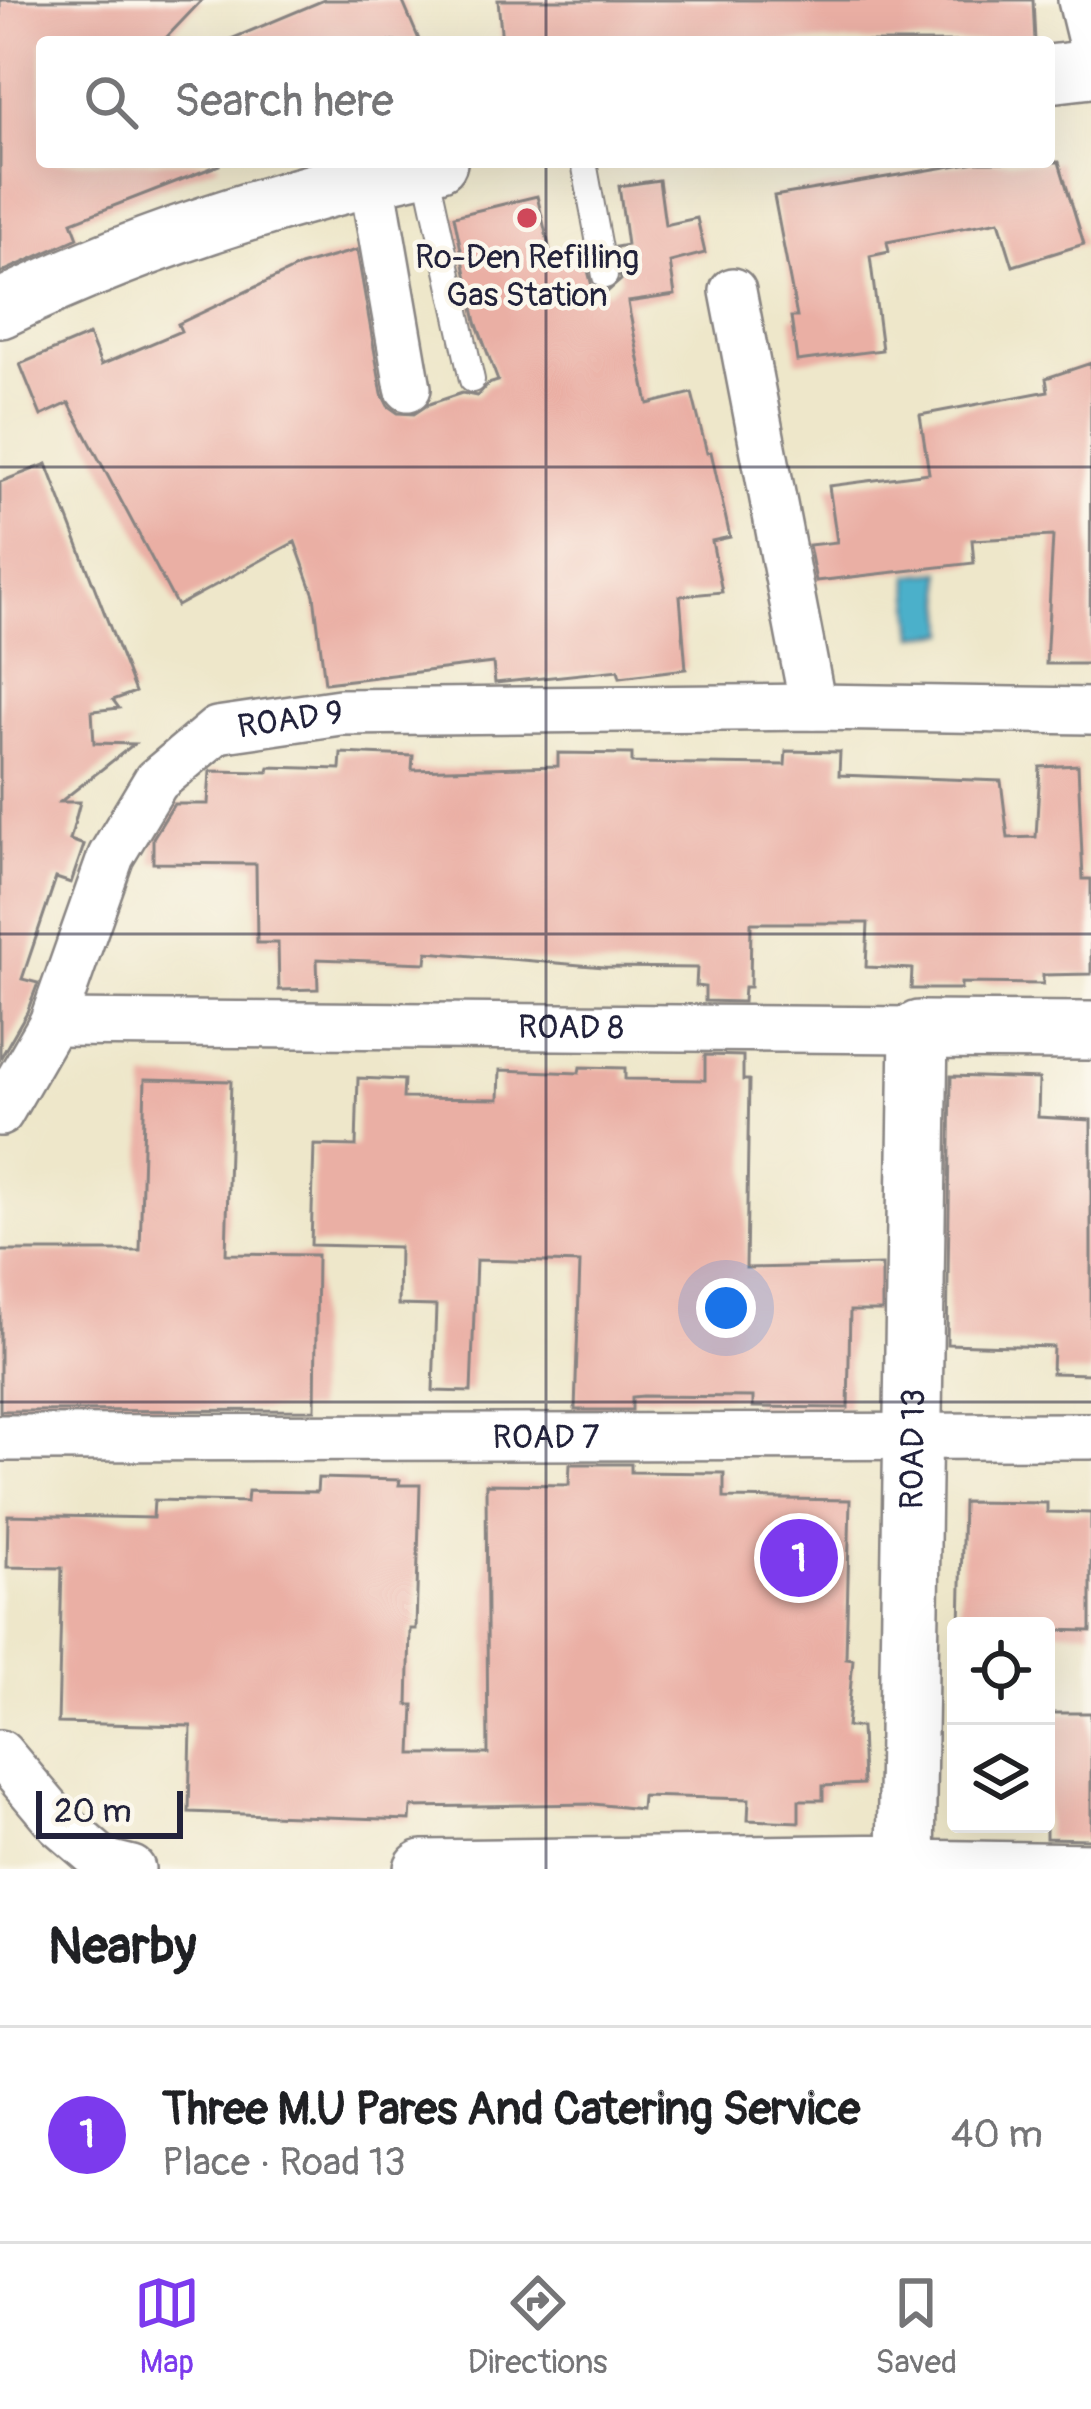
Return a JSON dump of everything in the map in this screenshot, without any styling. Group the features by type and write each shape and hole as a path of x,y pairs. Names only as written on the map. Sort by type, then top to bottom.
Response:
{"street":[{"path":"1081,0 1091,41"},
{"path":"1055,73 1091,68"},
{"path":"0,309 119,257 228,217 407,168"},
{"path":"408,388 411,168"},
{"path":"733,291 813,706"},
{"name":"ROAD 9","path":"0,1113 52,1023 111,856 156,781 218,730 340,712 813,706 1091,711"},
{"name":"ROAD 8","path":"52,1023 1091,1031"},
{"name":"ROAD 13","path":"906,1866 919,1030"},
{"name":"ROAD 7","path":"0,1438 1091,1436"},
{"path":"0,1753 58,1823 104,1862 132,1869"},
{"path":"424,1869 1091,1866"}],"lane":[{"path":"411,168 472,380"},
{"path":"585,168 605,276"}],"water":[{"path":"942,572 948,633 915,636 909,575"}],"building":[{"path":"0,0 202,0 168,36 36,36 36,168 211,168 72,222 78,238 0,273"},
{"path":"324,0 402,0 417,36 238,36"},
{"path":"498,0 1033,0 1035,36 501,36"},
{"path":"1059,162 1084,244 1013,266 999,221 887,242 889,252 870,256 882,350 797,361 791,317 797,317 774,196 940,168 1055,168"},
{"path":"659,180 665,225 697,218 705,253 670,262 675,295 628,302 630,314 648,404 692,393 730,537 712,541 722,592 680,596 686,669 620,677 618,670 495,683 493,663 325,683 314,595 295,542 177,606 69,403 41,416 20,364 89,335 101,365 181,331 178,324 300,266 357,250 388,406 398,413 414,414 462,393 477,396 498,381 476,322 454,216 537,196 553,263 584,255 592,286 607,292 621,280 616,247 627,245 619,186"},
{"path":"1091,363 1090,664 1046,664 1053,536 972,540 974,563 816,581 809,545 837,542 829,486 929,473 920,415 1048,391 1046,378"},
{"path":"47,464 135,692 113,700 119,708 92,711 94,743 134,744 60,802 80,802 70,840 84,845 71,883 56,878 22,979 38,983 0,1059 0,482"},
{"path":"786,751 840,752 839,775 1001,781 1008,838 1036,837 1040,767 1078,765 1083,879 1091,879 1091,974 1043,975 1043,984 961,983 961,989 911,989 912,969 866,967 868,923 751,923 750,987 744,987 743,1002 705,1001 705,987 696,986 697,968 604,967 427,952 426,963 317,959 318,989 279,990 278,943 257,943 256,864 153,863 153,838 174,804 208,804 210,771 340,769 341,753 413,756 412,770 558,766 558,753 632,754 632,763 785,765"},
{"path":"705,1055 743,1056 743,1080 749,1080 746,1268 882,1265 882,1311 850,1311 848,1408 753,1407 753,1397 643,1396 632,1397 632,1410 575,1410 580,1263 476,1260 471,1392 433,1391 436,1306 398,1305 399,1247 311,1245 314,1145 356,1146 358,1078 404,1080 403,1098 499,1099 500,1070 579,1073 580,1067 625,1068 625,1079 705,1080"},
{"path":"951,1076 1039,1079 1038,1117 1091,1120 1091,1374 1052,1373 1053,1347 947,1344"},
{"path":"145,1079 231,1081 226,1254 317,1255 315,1410 0,1411 0,1251 140,1251"},
{"path":"570,1464 631,1464 631,1472 724,1473 724,1498 850,1500 846,1658 853,1659 847,1727 861,1727 863,1784 823,1786 823,1800 799,1800 799,1822 748,1820 749,1799 642,1796 641,1809 594,1804 411,1807 410,1820 189,1812 191,1726 58,1723 62,1568 7,1567 8,1515 153,1518 154,1500 247,1502 248,1491 317,1492 318,1478 400,1480 399,1485 420,1485 416,1629 410,1629 412,1754 488,1754 486,1484 569,1485"},
{"path":"963,1502 1047,1503 1047,1512 1091,1513 1091,1631 1055,1630 1055,1617 960,1617"},
{"path":"1055,1713 1091,1713 1091,1839 1046,1838 1046,1833 1055,1833"}],"place":[{"name":"Ro-Den Refilling Gas Station","path":"527,218"},
{"name":"Three M.U Pares And Catering Service","path":"799,1558"}]}
